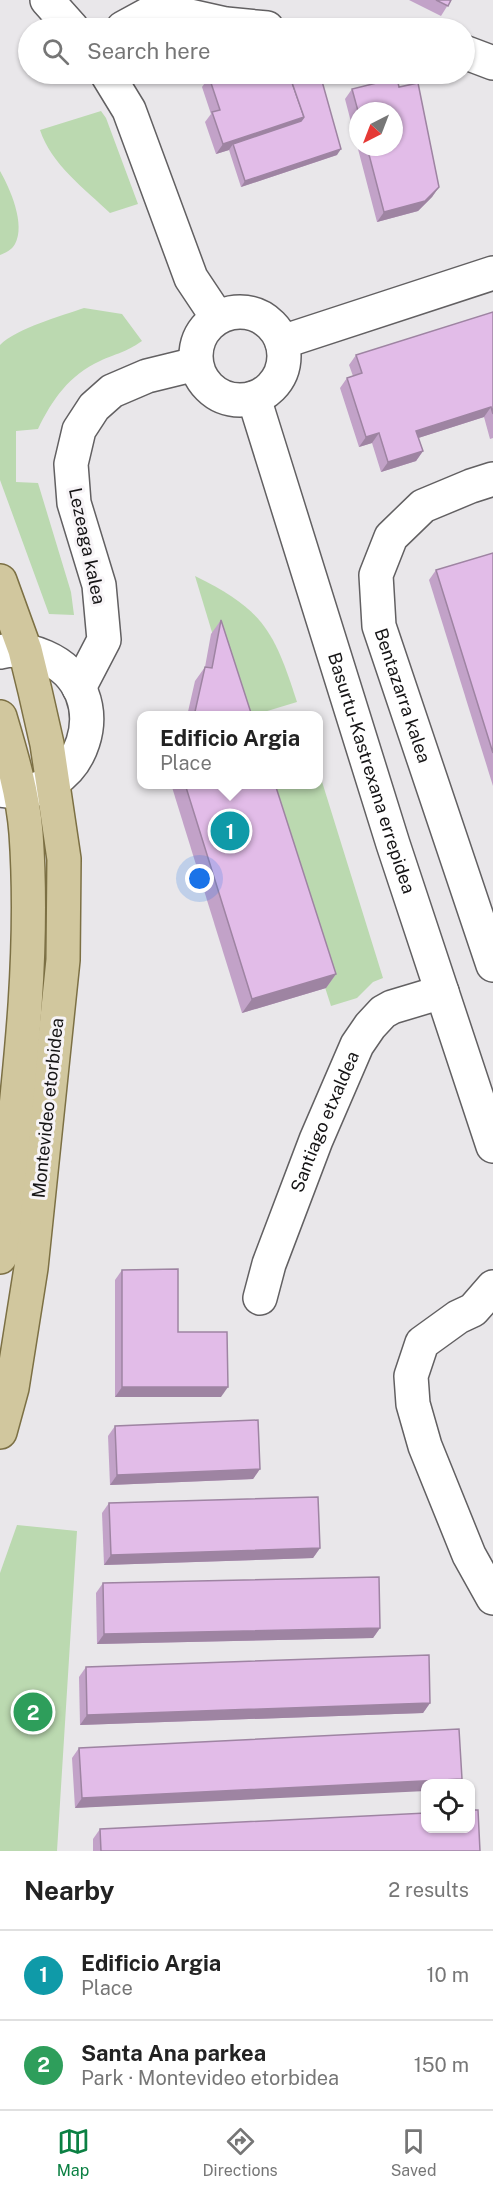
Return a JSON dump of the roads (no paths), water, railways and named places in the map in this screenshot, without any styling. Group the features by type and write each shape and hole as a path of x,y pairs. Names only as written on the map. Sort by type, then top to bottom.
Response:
{"main road":[{"name":"Montevideo etorbidea","path":"0,581 12,651 47,744 64,859 63,960 31,1268 12,1388 0,1432"},
{"name":"Montevideo etorbidea","path":"0,717 9,791 26,832 28,967 0,1257"}],"street":[{"path":"47,0 63,18"},
{"path":"141,18 158,9 199,18"},
{"path":"475,56 493,63"},
{"path":"113,84 129,110 191,278 218,317"},
{"path":"282,342 493,273"},
{"path":"243,311 256,314 276,330 282,342 284,356 282,369 276,382 254,398 240,400 225,398 213,391 203,380 196,364 195,350 199,337 207,325 230,312 243,311"},
{"name":"Lezeaga kalea","path":"79,688 104,640 99,585 74,503 71,464 79,430 94,407 112,391 147,376 196,364"},
{"name":"Basurtu-Kastrexana errepidea","path":"254,398 393,844 493,1146"},
{"name":"Bentazarra kalea","path":"493,479 423,506 391,537 376,575 379,626 493,965"},
{"path":"9,791 37,789 53,782 69,768 81,750 86,730 86,708 79,688 71,676 48,658 12,651"},
{"name":"Santiago etxaldea","path":"260,1298 269,1264 316,1140 357,1045 383,1012 392,1007 442,992"},
{"path":"486,1303 458,1317 422,1343 411,1376 413,1404 425,1446 469,1555 493,1598"}],"place":[{"name":"Edificio Argia","path":"230,831"},
{"name":"Santa Ana parkea","path":"33,1712"}]}
